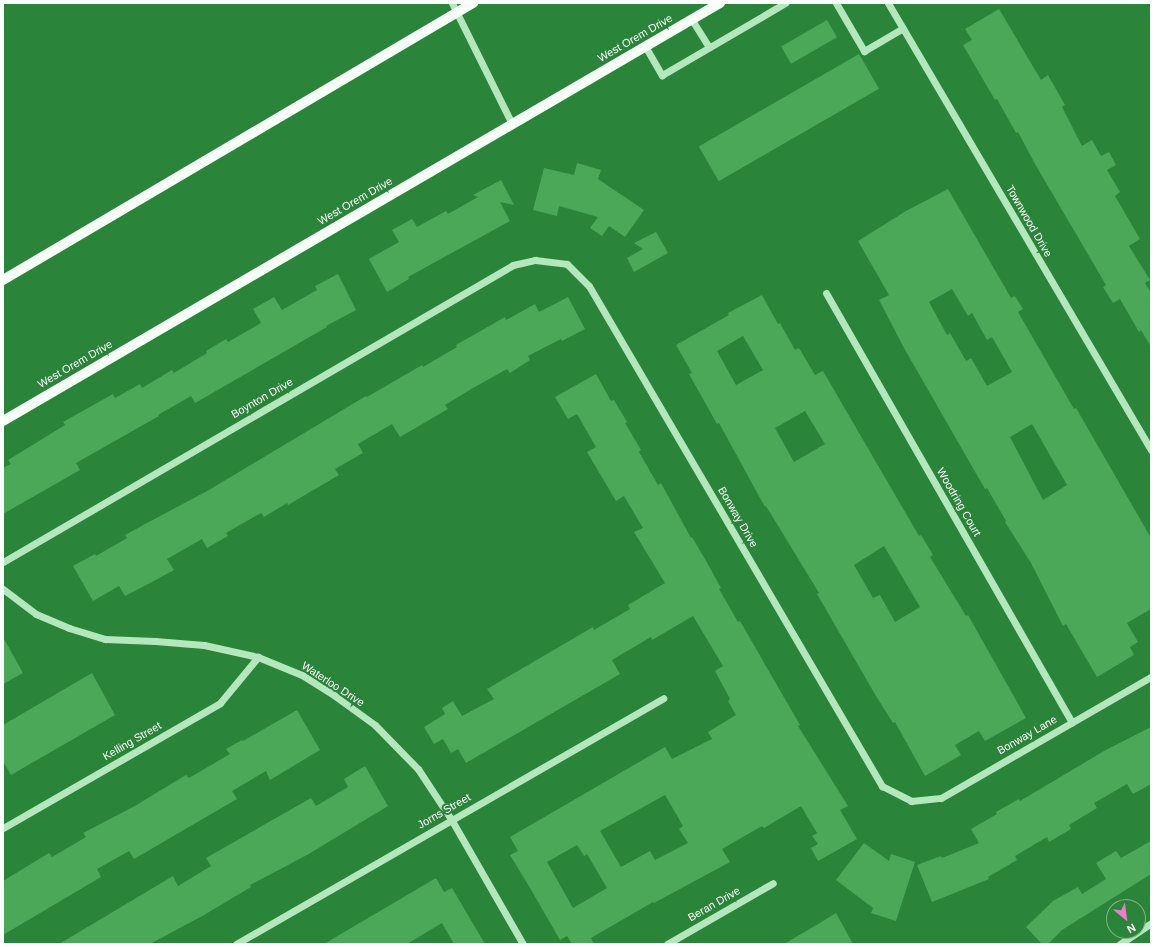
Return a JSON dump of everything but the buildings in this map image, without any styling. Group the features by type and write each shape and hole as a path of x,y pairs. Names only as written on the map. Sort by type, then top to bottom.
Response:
{"main road":[{"path":"3,280 473,3"},
{"name":"West Orem Drive","path":"3,420 720,3"}],"street":[{"path":"452,3 512,124"},
{"path":"645,46 662,75 785,3"},
{"path":"836,3 864,50 903,28"},
{"name":"Townwood Drive","path":"888,3 1151,450"},
{"path":"692,20 709,47"},
{"name":"Boynton Drive","path":"3,562 513,266 535,260"},
{"name":"Bonway Drive","path":"535,260 567,264 589,286 882,786 910,801"},
{"name":"Woodring Court","path":"826,293 1072,722"},
{"name":"Waterloo Drive","path":"3,589 36,614 69,628 106,639 204,645 258,657 302,675 335,696 375,725 418,769 451,819 523,944"},
{"name":"Kelling Street","path":"3,828 220,702 258,657"},
{"name":"Bonway Lane","path":"910,801 941,798 1151,677"},
{"name":"Jorns Street","path":"236,944 663,698"},
{"name":"Beran Drive","path":"668,944 772,883"},
{"path":"1120,944 1151,923"}]}
